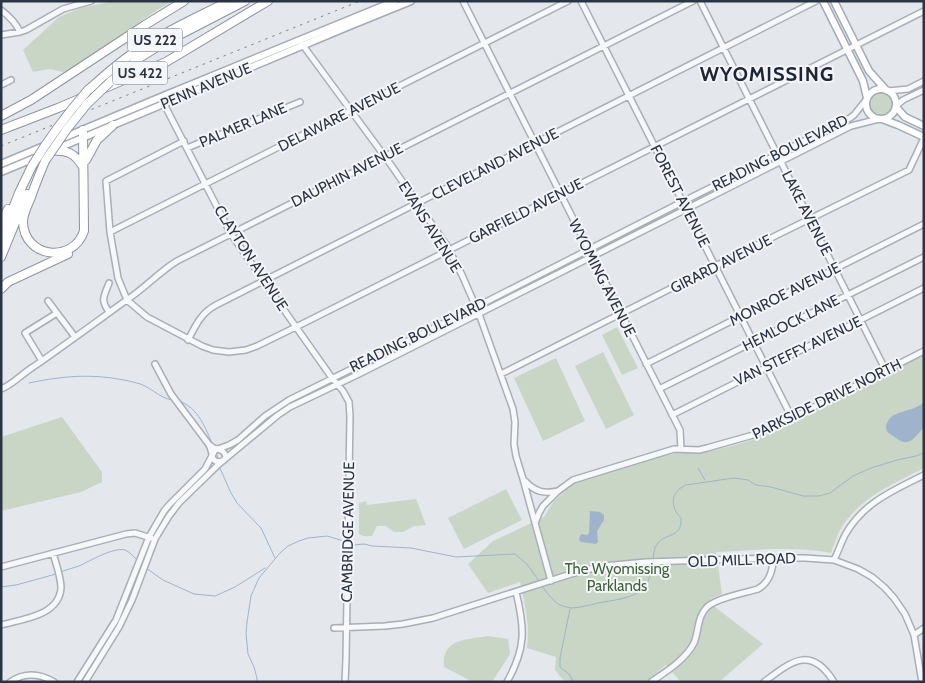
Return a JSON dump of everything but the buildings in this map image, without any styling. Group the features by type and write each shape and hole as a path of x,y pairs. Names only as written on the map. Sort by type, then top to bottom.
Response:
{"highway":[{"name":"US 422","path":"1,116 31,100 144,25 184,1"},
{"name":"US 222","path":"1,239 32,166 49,138 88,90 136,51 229,1"},
{"name":"US 222","path":"1,257 31,184 72,122 87,104 139,58 245,1"},
{"name":"US 422","path":"2,128 58,108 166,62 268,1"},
{"path":"45,161 24,213 23,226 31,243 39,250 48,253 59,252 76,244 82,234 84,227 85,164 97,140 113,125"},
{"path":"1,289 8,282 68,254 82,243 86,236 88,227 84,135"},
{"path":"52,151 63,151 72,154 85,164"},
{"path":"1,223 32,166"}],"main road":[{"name":"PENN AVENUE","path":"301,43 395,1"},
{"name":"PENN AVENUE","path":"1,164 113,125 189,86 411,1"},
{"path":"823,1 863,81 868,113 872,117 898,125 924,138"},
{"path":"834,1 869,71 894,98 896,106 903,116 924,126"},
{"path":"867,99 871,92 875,90 887,90"},
{"name":"PENN AVENUE","path":"1,172 52,151 163,100"},
{"path":"881,119 892,115 896,106"}],"street":[{"path":"1,35 20,32 35,26 50,15 63,9 91,1"},
{"name":"WYOMING AVENUE","path":"463,1 680,430 682,449"},
{"name":"DELAWARE AVENUE","path":"110,232 568,1"},
{"name":"FOREST AVENUE","path":"581,1 792,418"},
{"name":"DAUPHIN AVENUE","path":"1,389 128,300 170,266 693,1"},
{"name":"LAKE AVENUE","path":"700,1 886,371"},
{"name":"CLEVELAND AVENUE","path":"188,340 205,311 216,305 816,1"},
{"path":"1,10 11,17 20,32"},
{"name":"GARFIELD AVENUE","path":"128,300 147,317 188,340 213,350 241,351 257,346 924,11"},
{"name":"EVANS AVENUE","path":"301,43 351,110 449,250 476,307 515,416 517,462 552,581"},
{"path":"1,85 10,80"},
{"path":"887,90 908,89 924,82"},
{"path":"896,106 903,100 924,90"},
{"name":"READING BOULEVARD","path":"77,682 116,620 149,537 164,511 205,469 215,450 229,446 238,440 276,408 289,400 850,118 867,99"},
{"name":"CLAYTON AVENUE","path":"163,100 231,234 338,385"},
{"name":"PALMER LANE","path":"187,148 300,102"},
{"name":"READING BOULEVARD","path":"85,682 123,619 155,539 179,502 223,461 284,411 851,126 881,119"},
{"name":"GIRARD AVENUE","path":"501,374 909,170 924,138"},
{"path":"128,300 118,278 110,232 106,180 184,141"},
{"name":"MONROE AVENUE","path":"646,364 924,224"},
{"name":"HEMLOCK LANE","path":"659,389 924,256"},
{"path":"109,283 103,300 103,304 109,312"},
{"name":"VAN STEFFY AVENUE","path":"672,415 924,288"},
{"path":"48,301 75,337"},
{"path":"42,361 25,333 57,313"},
{"name":"PARKSIDE DRIVE NORTH","path":"535,524 543,506 569,482 674,448 698,450 763,432 924,352"},
{"path":"155,364 171,394 206,442 212,449 213,459 216,462 223,461 225,453 206,442"},
{"name":"CAMBRIDGE AVENUE","path":"338,385 346,396 350,409 345,682"},
{"path":"834,560 853,522 866,509 886,495 924,476"},
{"path":"523,479 538,491 548,493 558,491"},
{"path":"1,567 126,534 135,533 155,539"},
{"path":"1,625 41,614 52,607 59,596 61,587 53,553"},
{"path":"652,682 683,658 696,636 701,617 708,607 719,600 764,586 770,575 774,558"},
{"name":"OLD MILL ROAD","path":"334,628 385,626 444,616 541,584 617,564 774,558 834,560 872,577 885,588 906,614 914,636 922,682"},
{"path":"507,682 518,661 522,640 523,625 516,592"},
{"path":"914,636 924,628"},
{"path":"764,682 790,664 806,659 818,663 827,670 834,682"},
{"path":"10,682 20,677 33,675 54,682"}],"green space":[{"path":"114,1 173,1 157,10 70,71 63,72 50,69 33,72 23,50 59,17 81,8"},
{"path":"880,92 885,93 891,99 891,109 885,115 880,116 875,115 869,109 868,104 869,99 875,93"},
{"path":"617,327 638,368 622,375 602,335"},
{"path":"603,352 634,415 606,429 575,366"},
{"name":"The Wyomissing Parklands","path":"924,355 924,468 875,494 854,511 838,534 831,553 788,549 716,552 722,594 710,599 715,607 763,644 719,682 681,682 666,665 645,682 565,682 555,670 556,657 527,648 527,622 520,582 488,593 468,564 493,541 544,517 554,501 576,483 660,456 707,452 764,436"},
{"path":"556,358 585,421 543,441 514,378"},
{"path":"62,417 102,472 102,482 81,492 1,511 1,437"},
{"path":"506,489 522,520 464,549 448,518"},
{"path":"416,499 426,525 414,526 403,532 394,532 386,526 377,526 372,536 359,534 359,503 366,501 367,505"},
{"path":"488,636 508,639 510,654 492,682 473,682 444,667 444,658 451,646 464,640"}],"water":[{"path":"924,402 924,427 914,438 908,442 903,442 888,432 886,428 887,423 894,415 914,408"},
{"path":"590,511 600,512 604,515 604,520 597,531 598,542 596,544 579,540 582,534 587,535 589,533"}],"waterway":[{"path":"29,383 56,378 96,376 142,385 172,400"},
{"path":"179,401 192,408 204,425 213,445"},
{"path":"216,451 218,459"},
{"path":"653,559 658,543 679,529 681,518 677,514 673,500 677,492 686,485 734,478 748,480 756,485 803,496 819,496 830,493 853,476 871,468 924,453"},
{"path":"219,466 237,503 261,528 275,558"},
{"path":"698,468 705,480"},
{"path":"257,682 254,667 248,654 246,633 251,596 259,578 280,553 288,546 299,541 327,536 347,542"},
{"path":"351,544 411,548 456,557 515,554 527,564 539,581"},
{"path":"60,572 79,566 108,552 120,550 127,551 138,561"},
{"path":"541,585 560,605 571,608 581,607 635,594 645,587 648,582 652,565"},
{"path":"146,568 163,580 194,594 215,596 235,587 265,568"},
{"path":"1,587 16,585 56,574"},
{"path":"570,609 560,658 560,667 570,675 573,682"}],"railway":[{"path":"1,146 360,1"}],"district":[{"name":"WYOMISSING","path":"767,74"}]}
